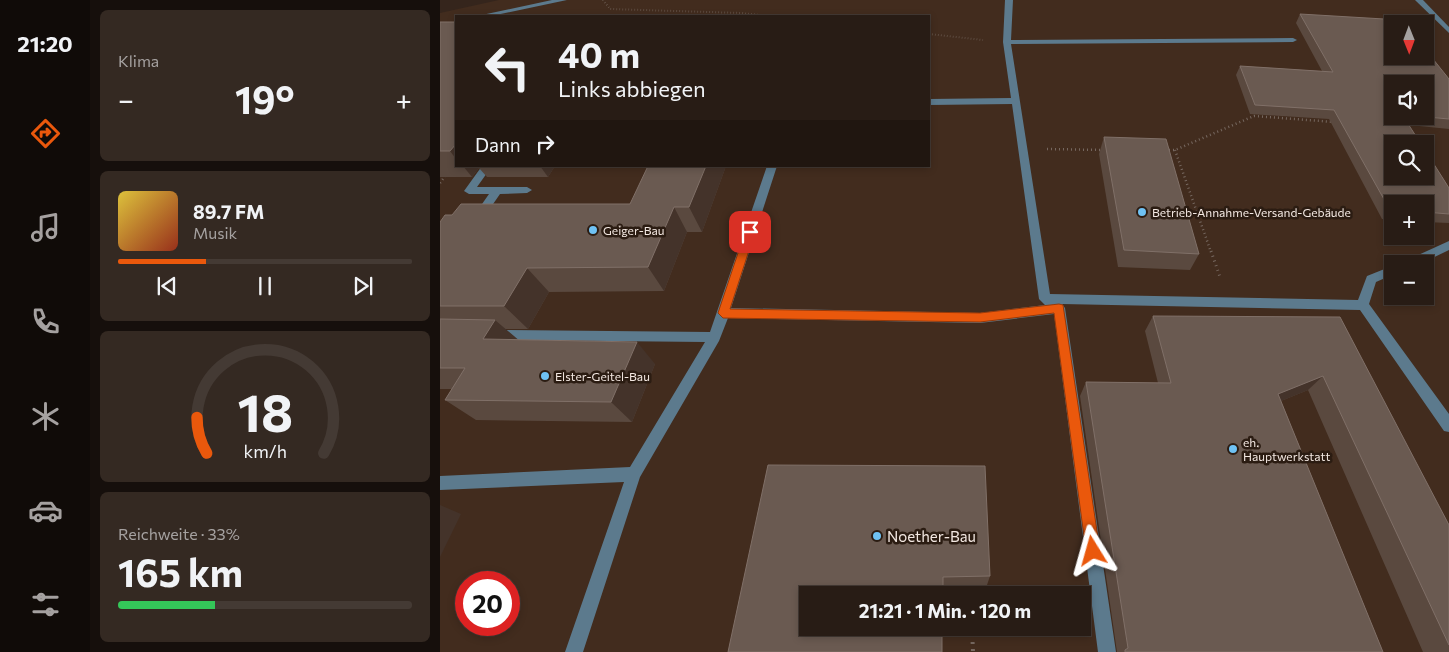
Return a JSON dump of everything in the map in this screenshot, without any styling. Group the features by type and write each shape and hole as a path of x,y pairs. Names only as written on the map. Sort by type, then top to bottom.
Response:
{"lane":[{"path":"486,15 539,2 563,0"},
{"path":"1009,0 1007,42 1045,299 1059,308 1107,652"},
{"path":"1419,0 1449,31"},
{"path":"1007,42 1293,40"},
{"path":"930,102 1016,101"},
{"path":"486,167 469,191 527,190"},
{"path":"574,652 634,474 715,337 772,167"},
{"path":"472,226 497,191"},
{"path":"1428,255 1449,245"},
{"path":"1362,305 1371,279 1384,273"},
{"path":"1045,299 1362,305"},
{"path":"1362,305 1449,426"},
{"path":"723,313 980,318 1059,308"},
{"path":"479,335 715,337"},
{"path":"440,484 634,474"}],"path":[{"path":"603,0 610,9 761,15"},
{"path":"930,34 1007,42"},
{"path":"1434,45 1440,39"},
{"path":"1156,150 1175,150 1254,116 1337,122"},
{"path":"1023,149 1109,150"},
{"path":"1175,150 1229,301"},
{"path":"440,173 448,173 440,183"},
{"path":"972,636 973,652"}],"shaded area":[{"path":"499,0 1449,0 1449,652 440,652 440,13"}],"building":[{"path":"1300,14 1384,19 1384,65 1434,65 1434,60 1449,79 1449,119 1434,118 1434,75 1384,75 1384,125 1409,125 1415,135 1384,135 1384,185 1434,185 1434,164 1449,188 1449,214 1434,213 1434,195 1384,195 1384,199 1334,110 1255,105 1240,66 1333,72"},
{"path":"440,22 455,22 455,145 450,151 440,151"},
{"name":"Betrieb-Annahme-Versand-Gebäude","path":"1104,137 1166,139 1199,254 1124,250"},
{"path":"648,167 706,167 689,207 674,207 648,267 527,268 504,306 440,306 440,222 445,215 452,215 461,204 630,204"},
{"name":"eh. Hauptwerkstatt","path":"1153,316 1340,317 1449,525 1449,645 1323,376 1278,394 1383,652 1125,652 1128,648 1086,382 1171,383"},
{"name":"Elster-Geitel-Bau","path":"440,319 495,320 483,339 637,342 611,402 445,400 465,368 440,368"},
{"name":"Noether-Bau","path":"768,465 985,466 990,576 943,577 943,586 799,586 799,636 942,636 942,652 728,652"}],"place":[{"name":"Betrieb-Annahme-Versand-Gebäude","path":"1142,212"},
{"name":"Geiger-Bau","path":"593,230"},
{"name":"Elster-Geitel-Bau","path":"545,376"},
{"name":"eh. Hauptwerkstatt","path":"1233,449"},
{"name":"Noether-Bau","path":"877,536"}],"route":[{"path":"750,232 723,313 980,318 1059,308 1093,551"}]}
